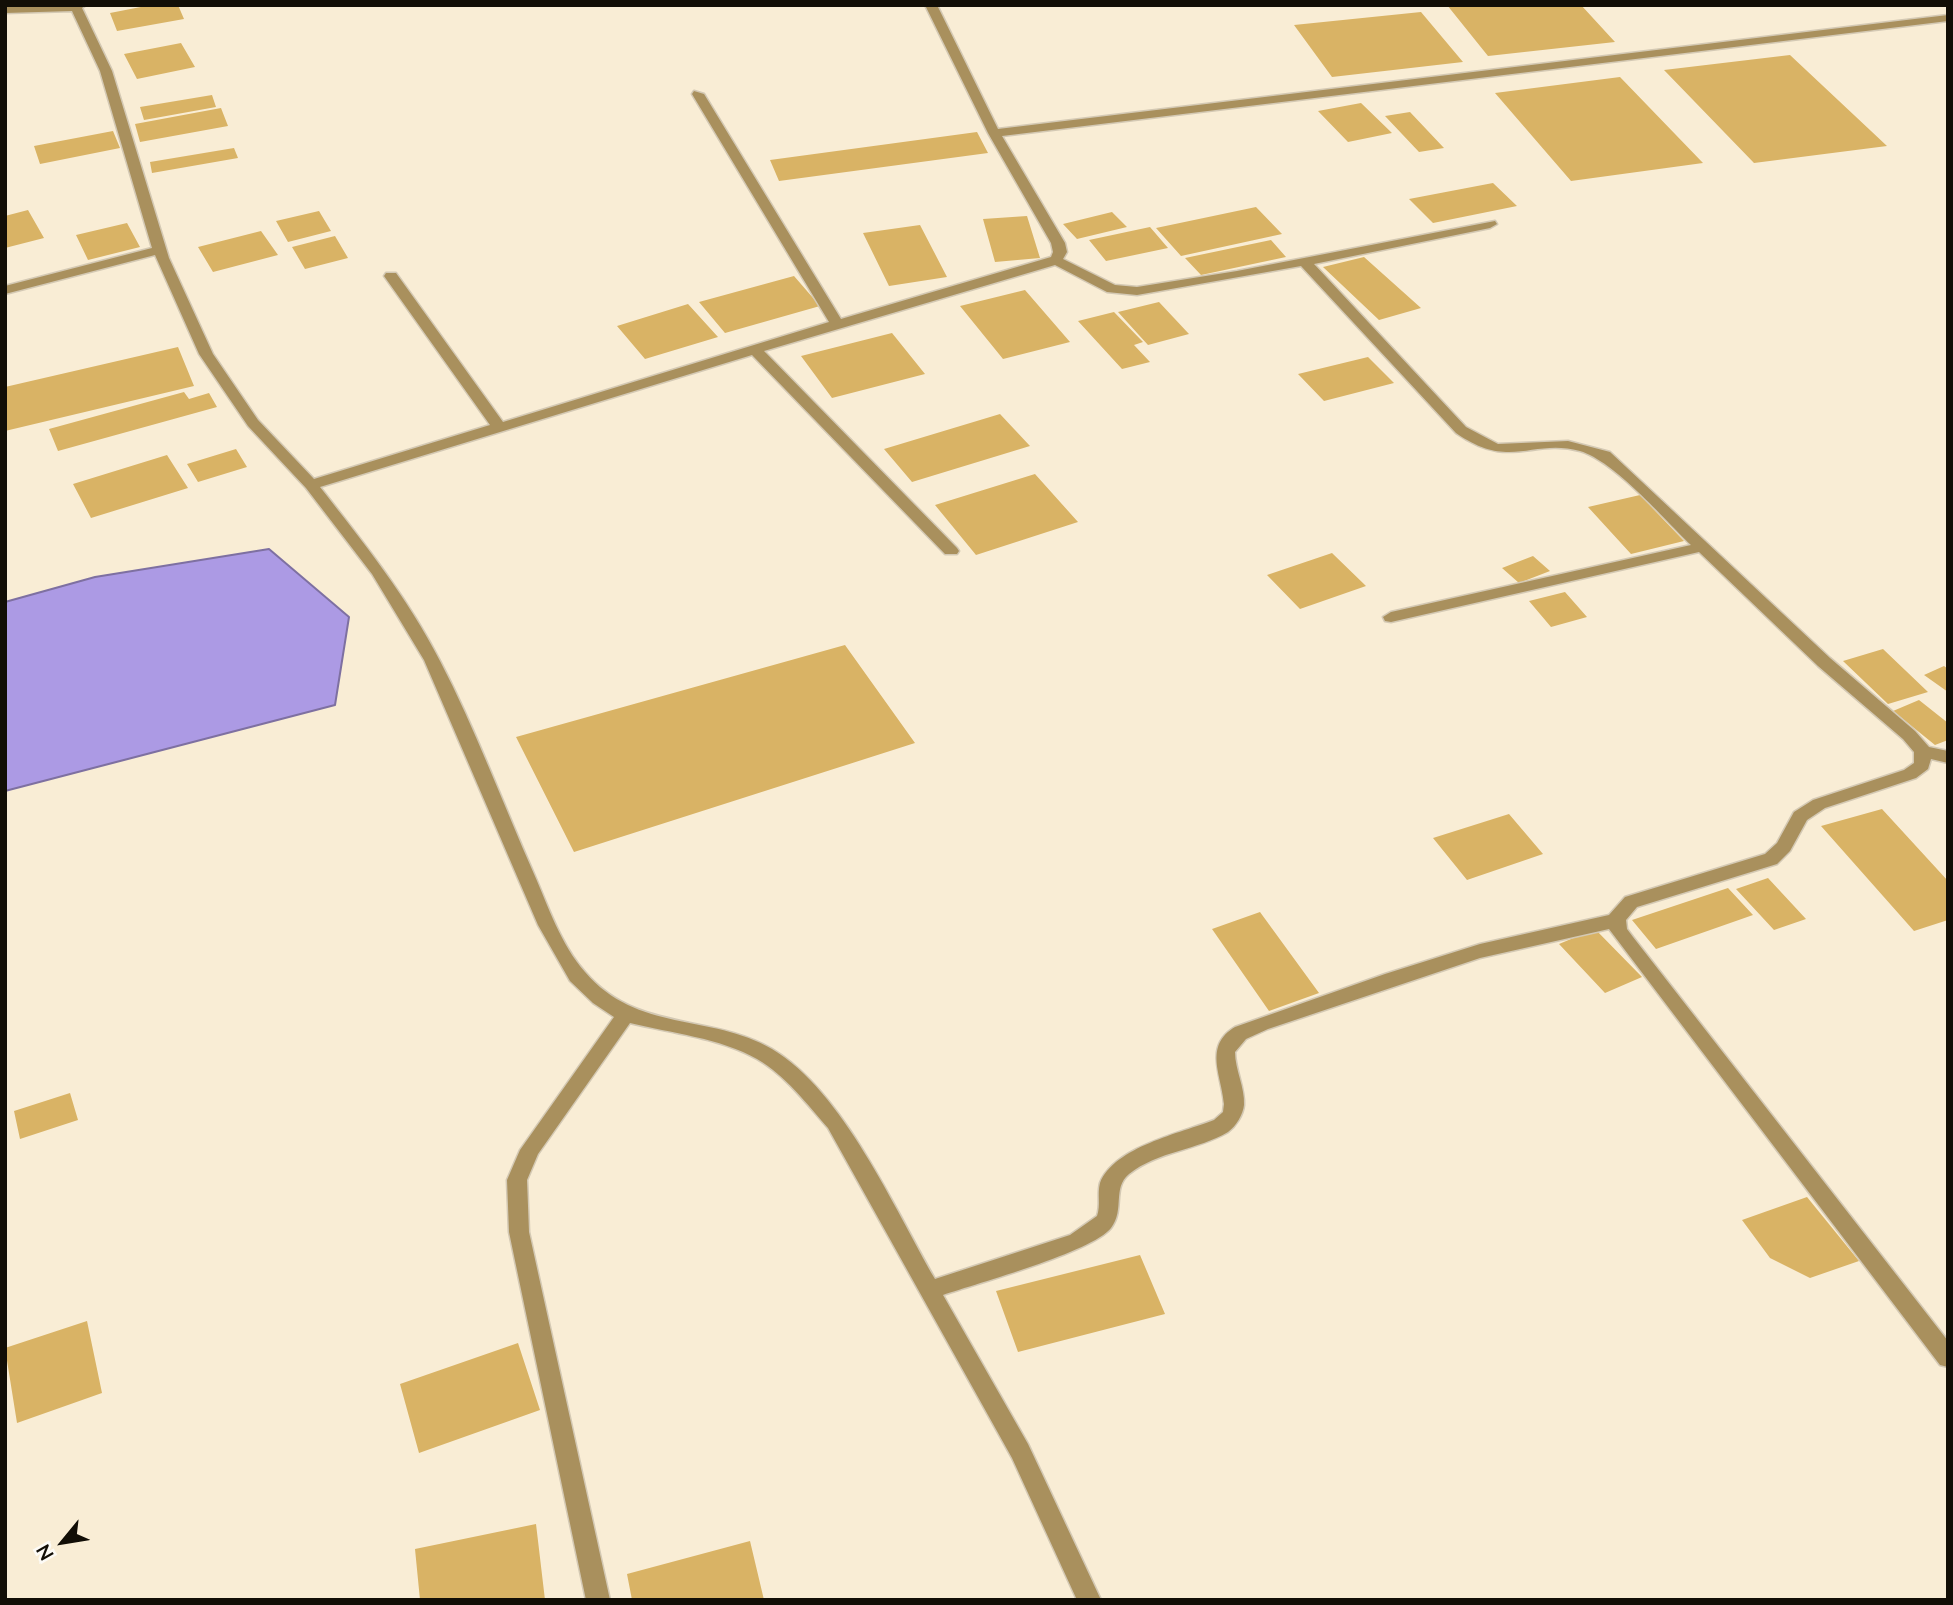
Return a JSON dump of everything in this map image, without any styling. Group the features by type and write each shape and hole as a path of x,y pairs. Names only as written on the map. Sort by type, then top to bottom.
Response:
{"street":[{"path":"931,5 994,133 1058,243 1060,253 1056,260"},
{"path":"5,10 78,6 106,71 160,250 206,354 253,423 311,485 378,572 432,660 547,925 576,976 600,998 626,1015 733,1041 764,1054 794,1076 835,1122 1020,1451 1089,1600"},
{"path":"994,133 1948,18"},
{"path":"698,94 837,324"},
{"path":"311,485 754,349 1056,260 1112,289 1137,291 1305,262 1490,225"},
{"path":"5,290 160,250"},
{"path":"1305,262 1461,430 1477,443 1508,451 1563,444 1584,447 1605,456 1824,662 1909,735 1923,751 1948,757"},
{"path":"391,276 499,427"},
{"path":"754,349 951,551"},
{"path":"1391,617 1702,548"},
{"path":"1923,751 1923,765 1910,774 1819,804 1800,816 1784,847 1771,859 1631,902 1619,911 1615,921 1617,929 1632,949 1948,1359"},
{"path":"930,1290 1077,1241 1099,1230 1110,1216 1110,1190 1116,1173 1131,1161 1221,1126 1232,1115 1235,1101 1227,1074 1225,1050 1234,1037 1261,1024 1438,965 1565,928 1615,921"},
{"path":"598,1600 519,1232 517,1180 530,1150 626,1015"}],"shaded area":[{"path":"269,549 349,617 335,705 5,791 5,602 95,577"}],"building":[{"path":"151,5 178,5 184,19 117,31 110,13"},
{"path":"1447,5 1581,5 1615,42 1488,56"},
{"path":"1421,12 1463,62 1332,77 1294,25"},
{"path":"181,43 195,67 137,79 124,54"},
{"path":"1790,55 1887,146 1754,163 1664,70"},
{"path":"1620,77 1703,163 1571,181 1495,93"},
{"path":"212,95 216,107 144,120 140,107"},
{"path":"1361,103 1392,133 1348,142 1318,111"},
{"path":"221,108 228,126 140,142 135,124"},
{"path":"1410,112 1444,148 1419,152 1385,116"},
{"path":"113,131 120,148 40,164 34,146"},
{"path":"977,132 988,153 779,181 770,160"},
{"path":"234,148 238,158 152,173 150,162"},
{"path":"1493,183 1517,206 1433,223 1409,199"},
{"path":"1256,207 1282,234 1181,256 1156,228"},
{"path":"28,210 44,238 5,248 5,216"},
{"path":"319,211 331,231 288,242 276,221"},
{"path":"1112,212 1127,227 1077,239 1063,224"},
{"path":"1027,216 1040,258 995,262 983,219"},
{"path":"127,223 140,247 88,260 76,235"},
{"path":"920,225 947,277 889,286 863,233"},
{"path":"1150,227 1168,248 1106,261 1089,240"},
{"path":"261,231 278,255 213,272 198,247"},
{"path":"335,236 348,258 305,269 292,247"},
{"path":"1271,240 1286,257 1201,275 1185,258"},
{"path":"1364,257 1421,308 1379,320 1323,267"},
{"path":"794,276 820,306 725,333 699,302"},
{"path":"1025,290 1070,342 1003,359 960,306"},
{"path":"1159,302 1189,334 1148,345 1118,312"},
{"path":"688,304 718,337 645,359 617,326"},
{"path":"1114,312 1143,342 1134,345 1150,362 1122,369 1078,321"},
{"path":"892,333 925,374 832,398 801,356"},
{"path":"178,347 194,386 5,431 5,387"},
{"path":"1368,357 1394,383 1324,401 1298,374"},
{"path":"184,392 189,399 209,393 217,407 58,451 49,429"},
{"path":"1000,414 1030,446 912,482 884,449"},
{"path":"236,449 247,467 198,482 187,464"},
{"path":"167,455 188,488 91,518 73,484"},
{"path":"1035,474 1078,522 976,555 935,505"},
{"path":"1640,495 1684,541 1631,554 1588,507"},
{"path":"1332,553 1366,586 1300,609 1267,575"},
{"path":"1533,556 1550,571 1519,583 1502,568"},
{"path":"1565,592 1587,617 1551,627 1529,601"},
{"path":"845,645 915,743 574,852 516,737"},
{"path":"1883,649 1928,692 1888,704 1843,661"},
{"path":"1944,666 1948,669 1948,692 1924,675"},
{"path":"1919,700 1948,723 1948,740 1935,745 1893,711"},
{"path":"1882,809 1948,881 1948,920 1914,931 1821,826"},
{"path":"1509,814 1543,854 1467,880 1433,838"},
{"path":"1768,878 1806,919 1774,930 1736,889"},
{"path":"1728,888 1753,915 1656,949 1632,920"},
{"path":"1260,912 1319,993 1269,1011 1212,929"},
{"path":"1595,929 1642,977 1605,993 1559,944"},
{"path":"70,1093 78,1120 20,1139 14,1111"},
{"path":"1807,1197 1859,1261 1810,1278 1770,1258 1742,1220"},
{"path":"1140,1255 1165,1314 1018,1352 996,1291"},
{"path":"87,1321 102,1393 17,1423 5,1348"},
{"path":"518,1343 540,1410 419,1453 400,1384"},
{"path":"536,1524 545,1600 420,1600 415,1549"},
{"path":"750,1541 764,1600 632,1600 627,1574"}]}
